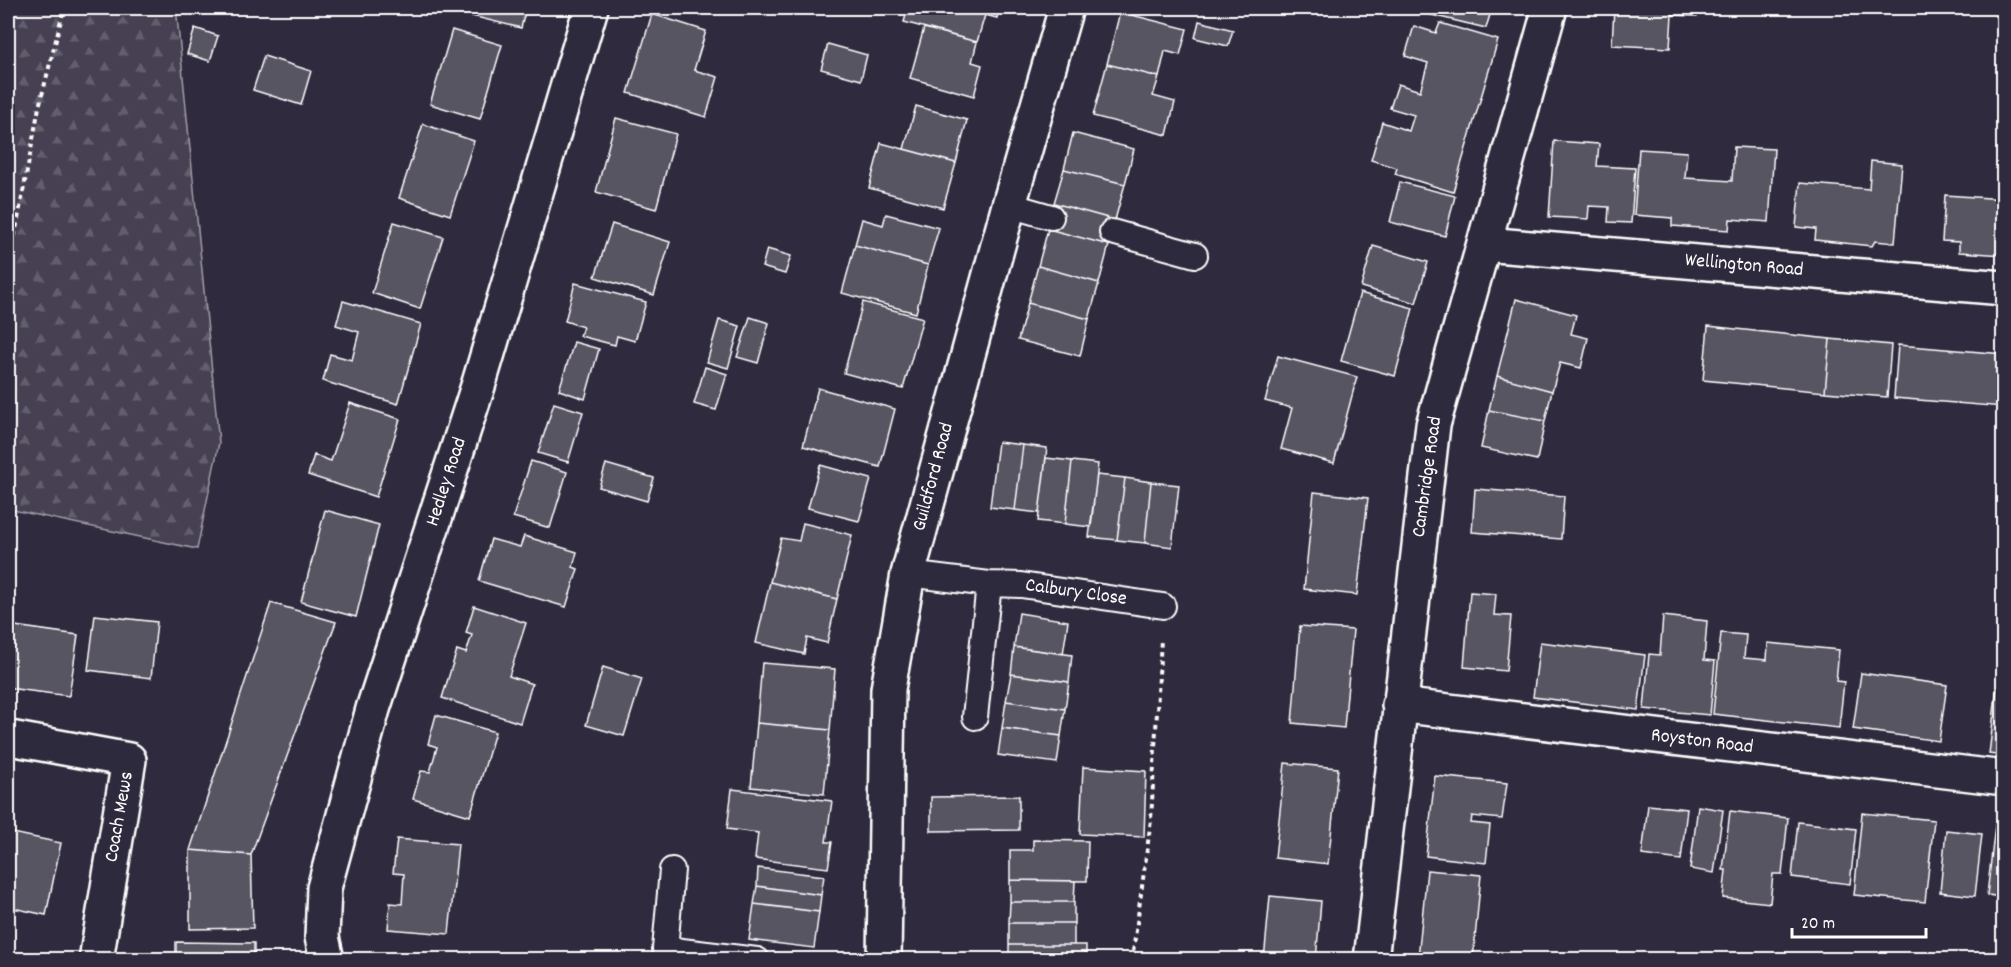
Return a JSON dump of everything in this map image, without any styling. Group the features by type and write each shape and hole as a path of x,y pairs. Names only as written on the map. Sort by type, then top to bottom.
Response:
{"street":[{"name":"Hedley Road","path":"327,960 322,937 324,888 373,709 479,383 591,8"},
{"name":"Guildford Road","path":"884,960 888,689 908,574 1066,8"},
{"name":"Cambridge Road","path":"1371,960 1432,425 1550,8"},
{"name":"Wellington Road","path":"1484,244 2004,288"},
{"name":"Royston Road","path":"1400,705 2004,778"},
{"name":"Coach Mews","path":"10,738 129,760 96,960"}],"lane":[{"path":"1009,206 1051,217"},
{"path":"1112,232 1195,255"},
{"name":"Calbury Close","path":"908,574 989,584 1021,585 1163,606"},
{"path":"975,717 989,584"},
{"path":"672,870 664,949 758,960"}],"path":[{"path":"8,272 39,107 64,8"},
{"path":"1132,960 1151,820 1163,606"}],"green space":[{"path":"8,8 179,8 177,16 219,443 197,549 8,509"}],"building":[{"path":"439,8 526,8 521,28"},
{"path":"908,8 999,8 997,18 985,15 977,42 904,22"},
{"path":"1186,8 1204,8 1203,12"},
{"path":"1424,8 1492,8 1486,28 1423,13"},
{"path":"1614,8 1698,8 1697,16 1672,15 1670,48 1612,45"},
{"path":"1120,12 1187,29 1180,55 1165,51 1159,77 1107,64"},
{"path":"652,14 706,31 694,70 718,77 706,117 628,93"},
{"path":"1199,21 1233,30 1228,46 1195,38"},
{"path":"1440,23 1498,40 1453,192 1395,174 1397,168 1371,160 1382,122 1409,131 1414,115 1390,108 1398,84 1420,91 1428,63 1405,56 1414,26 1436,33"},
{"path":"195,28 218,36 210,61 187,54"},
{"path":"924,28 977,42 972,62 982,65 974,96 910,78"},
{"path":"452,30 502,45 480,119 430,104"},
{"path":"828,44 867,55 861,80 821,69"},
{"path":"264,56 311,71 301,105 253,90"},
{"path":"1107,64 1159,77 1153,96 1175,102 1167,135 1093,116"},
{"path":"916,106 967,120 956,163 904,149"},
{"path":"616,118 676,134 656,209 596,192"},
{"path":"423,124 474,141 450,215 399,198"},
{"path":"1073,133 1134,149 1125,184 1064,169"},
{"path":"1554,141 1599,144 1597,166 1635,168 1631,223 1608,222 1609,207 1589,206 1588,219 1549,217"},
{"path":"881,143 956,163 943,208 869,188"},
{"path":"1734,147 1774,149 1769,222 1730,219 1729,230 1672,226 1672,218 1634,215 1639,149 1687,152 1685,178 1732,181"},
{"path":"1871,161 1902,164 1895,243 1875,241 1872,246 1815,240 1816,229 1796,227 1800,183 1869,189"},
{"path":"1064,169 1125,184 1115,220 1054,203"},
{"path":"1400,182 1455,196 1445,236 1390,222"},
{"path":"1945,195 2004,199 2004,255 1959,252 1959,242 1942,241"},
{"path":"1054,203 1115,220 1109,245 1048,229"},
{"path":"886,214 939,228 928,265 855,245 862,219 883,225"},
{"path":"394,222 443,237 420,309 372,293"},
{"path":"612,224 670,242 654,295 595,277"},
{"path":"1048,229 1109,245 1099,283 1038,266"},
{"path":"855,245 928,265 916,313 842,293"},
{"path":"1373,246 1428,262 1416,303 1361,287"},
{"path":"767,249 791,256 785,274 762,267"},
{"path":"1038,266 1099,283 1089,319 1028,303"},
{"path":"575,283 646,302 635,341 617,336 615,345 580,336 583,327 565,321"},
{"path":"1360,293 1413,308 1395,376 1341,361"},
{"path":"1516,299 1576,315 1571,334 1588,338 1581,368 1560,363 1552,391 1497,376"},
{"path":"343,301 421,324 398,404 323,381 330,354 352,360 359,332 336,325"},
{"path":"863,302 923,318 903,389 844,373"},
{"path":"1028,303 1089,319 1080,356 1018,340"},
{"path":"750,317 769,323 758,363 737,357"},
{"path":"719,320 740,326 728,368 707,362"},
{"path":"1708,326 1830,339 1825,392 1703,380"},
{"path":"1830,339 1891,345 1887,397 1825,392"},
{"path":"574,342 599,349 585,399 559,390"},
{"path":"1898,345 2004,354 2004,407 1894,398"},
{"path":"1278,356 1357,377 1334,463 1281,449 1292,408 1265,401"},
{"path":"705,367 727,374 716,410 694,404"},
{"path":"1497,376 1552,391 1545,421 1489,410"},
{"path":"818,388 895,409 880,467 803,446"},
{"path":"350,403 400,419 376,497 308,475 314,455 331,461"},
{"path":"554,403 583,412 568,462 538,453"},
{"path":"1489,410 1545,421 1537,460 1481,448"},
{"path":"998,442 1023,445 1015,510 990,507"},
{"path":"1023,445 1047,448 1039,513 1015,510"},
{"path":"1046,458 1072,461 1065,524 1038,521"},
{"path":"531,461 567,472 550,528 513,517"},
{"path":"1072,461 1098,464 1091,527 1065,524"},
{"path":"606,464 654,478 647,501 599,487"},
{"path":"820,465 871,479 859,521 808,508"},
{"path":"1097,475 1125,478 1117,540 1089,537"},
{"path":"1125,478 1151,482 1145,543 1117,540"},
{"path":"1151,482 1179,485 1172,547 1145,543"},
{"path":"1475,489 1564,496 1561,539 1472,532"},
{"path":"1314,492 1368,498 1357,595 1304,589"},
{"path":"325,510 379,525 356,617 301,602"},
{"path":"803,523 852,535 837,599 770,582 781,538 799,541"},
{"path":"524,536 577,552 573,567 578,569 566,607 479,581 491,539 520,547"},
{"path":"770,582 837,599 827,643 807,638 804,654 756,643"},
{"path":"1470,592 1496,594 1494,615 1511,616 1506,671 1464,667"},
{"path":"271,603 336,622 251,855 190,850"},
{"path":"474,606 526,623 509,676 532,684 520,723 442,698 457,650 466,653 472,635 466,633"},
{"path":"1019,613 1068,621 1063,654 1014,647"},
{"path":"95,615 157,622 151,678 88,670"},
{"path":"1663,616 1707,621 1704,660 1715,661 1710,715 1644,709 1649,654 1660,655"},
{"path":"8,625 78,635 69,696 8,688"},
{"path":"1300,626 1353,630 1344,728 1292,723"},
{"path":"1721,633 1746,635 1744,658 1767,660 1768,643 1839,650 1836,681 1844,682 1839,728 1713,714"},
{"path":"1540,642 1645,655 1638,710 1533,697"},
{"path":"1014,647 1072,655 1069,682 1011,674"},
{"path":"762,663 835,669 830,730 757,723"},
{"path":"603,667 642,679 624,736 586,725"},
{"path":"1861,673 1947,685 1939,741 1853,729"},
{"path":"1011,674 1069,682 1065,709 1006,701"},
{"path":"1997,687 2004,688 2004,756 1989,754"},
{"path":"1006,701 1065,709 1061,736 1002,728"},
{"path":"436,715 495,732 470,816 413,799 421,771 430,772 437,747 428,744"},
{"path":"757,723 830,730 824,794 751,787"},
{"path":"1002,728 1061,736 1057,763 998,755"},
{"path":"1285,763 1338,768 1328,864 1275,858"},
{"path":"1083,767 1146,771 1144,837 1080,834"},
{"path":"1435,776 1507,783 1502,819 1472,816 1471,823 1490,825 1486,863 1426,856"},
{"path":"732,789 832,801 826,842 832,842 828,868 755,859 758,833 727,829"},
{"path":"1019,796 1019,830 931,831 931,797"},
{"path":"1648,805 1687,809 1681,860 1642,855"},
{"path":"1698,806 1723,810 1714,873 1690,869"},
{"path":"1730,811 1788,818 1782,874 1773,874 1770,903 1723,898 1726,870 1723,870"},
{"path":"1862,813 1934,820 1925,902 1854,895"},
{"path":"1798,822 1856,829 1850,884 1792,877"},
{"path":"1995,825 2004,826 2004,917 2001,917 2003,897 1987,895"},
{"path":"1946,830 1982,834 1975,896 1940,892"},
{"path":"8,832 61,843 46,915 8,907"},
{"path":"397,839 458,844 449,934 388,929 390,903 402,904 404,874 393,873"},
{"path":"1033,840 1088,841 1087,881 1010,880 1010,850 1033,850"},
{"path":"190,850 251,855 253,928 190,929"},
{"path":"758,868 824,876 821,895 757,886"},
{"path":"1427,870 1481,875 1473,960 1418,958"},
{"path":"1010,880 1075,881 1074,902 1010,902"},
{"path":"757,886 821,895 819,912 754,904"},
{"path":"1270,896 1321,901 1316,960 1264,960"},
{"path":"1010,902 1074,902 1074,923 1009,923"},
{"path":"754,904 819,912 814,948 749,940"},
{"path":"1009,923 1074,923 1074,945 1009,945"},
{"path":"176,942 254,943 254,960 176,960"},
{"path":"1009,945 1086,945 1086,960 1009,960"}]}
